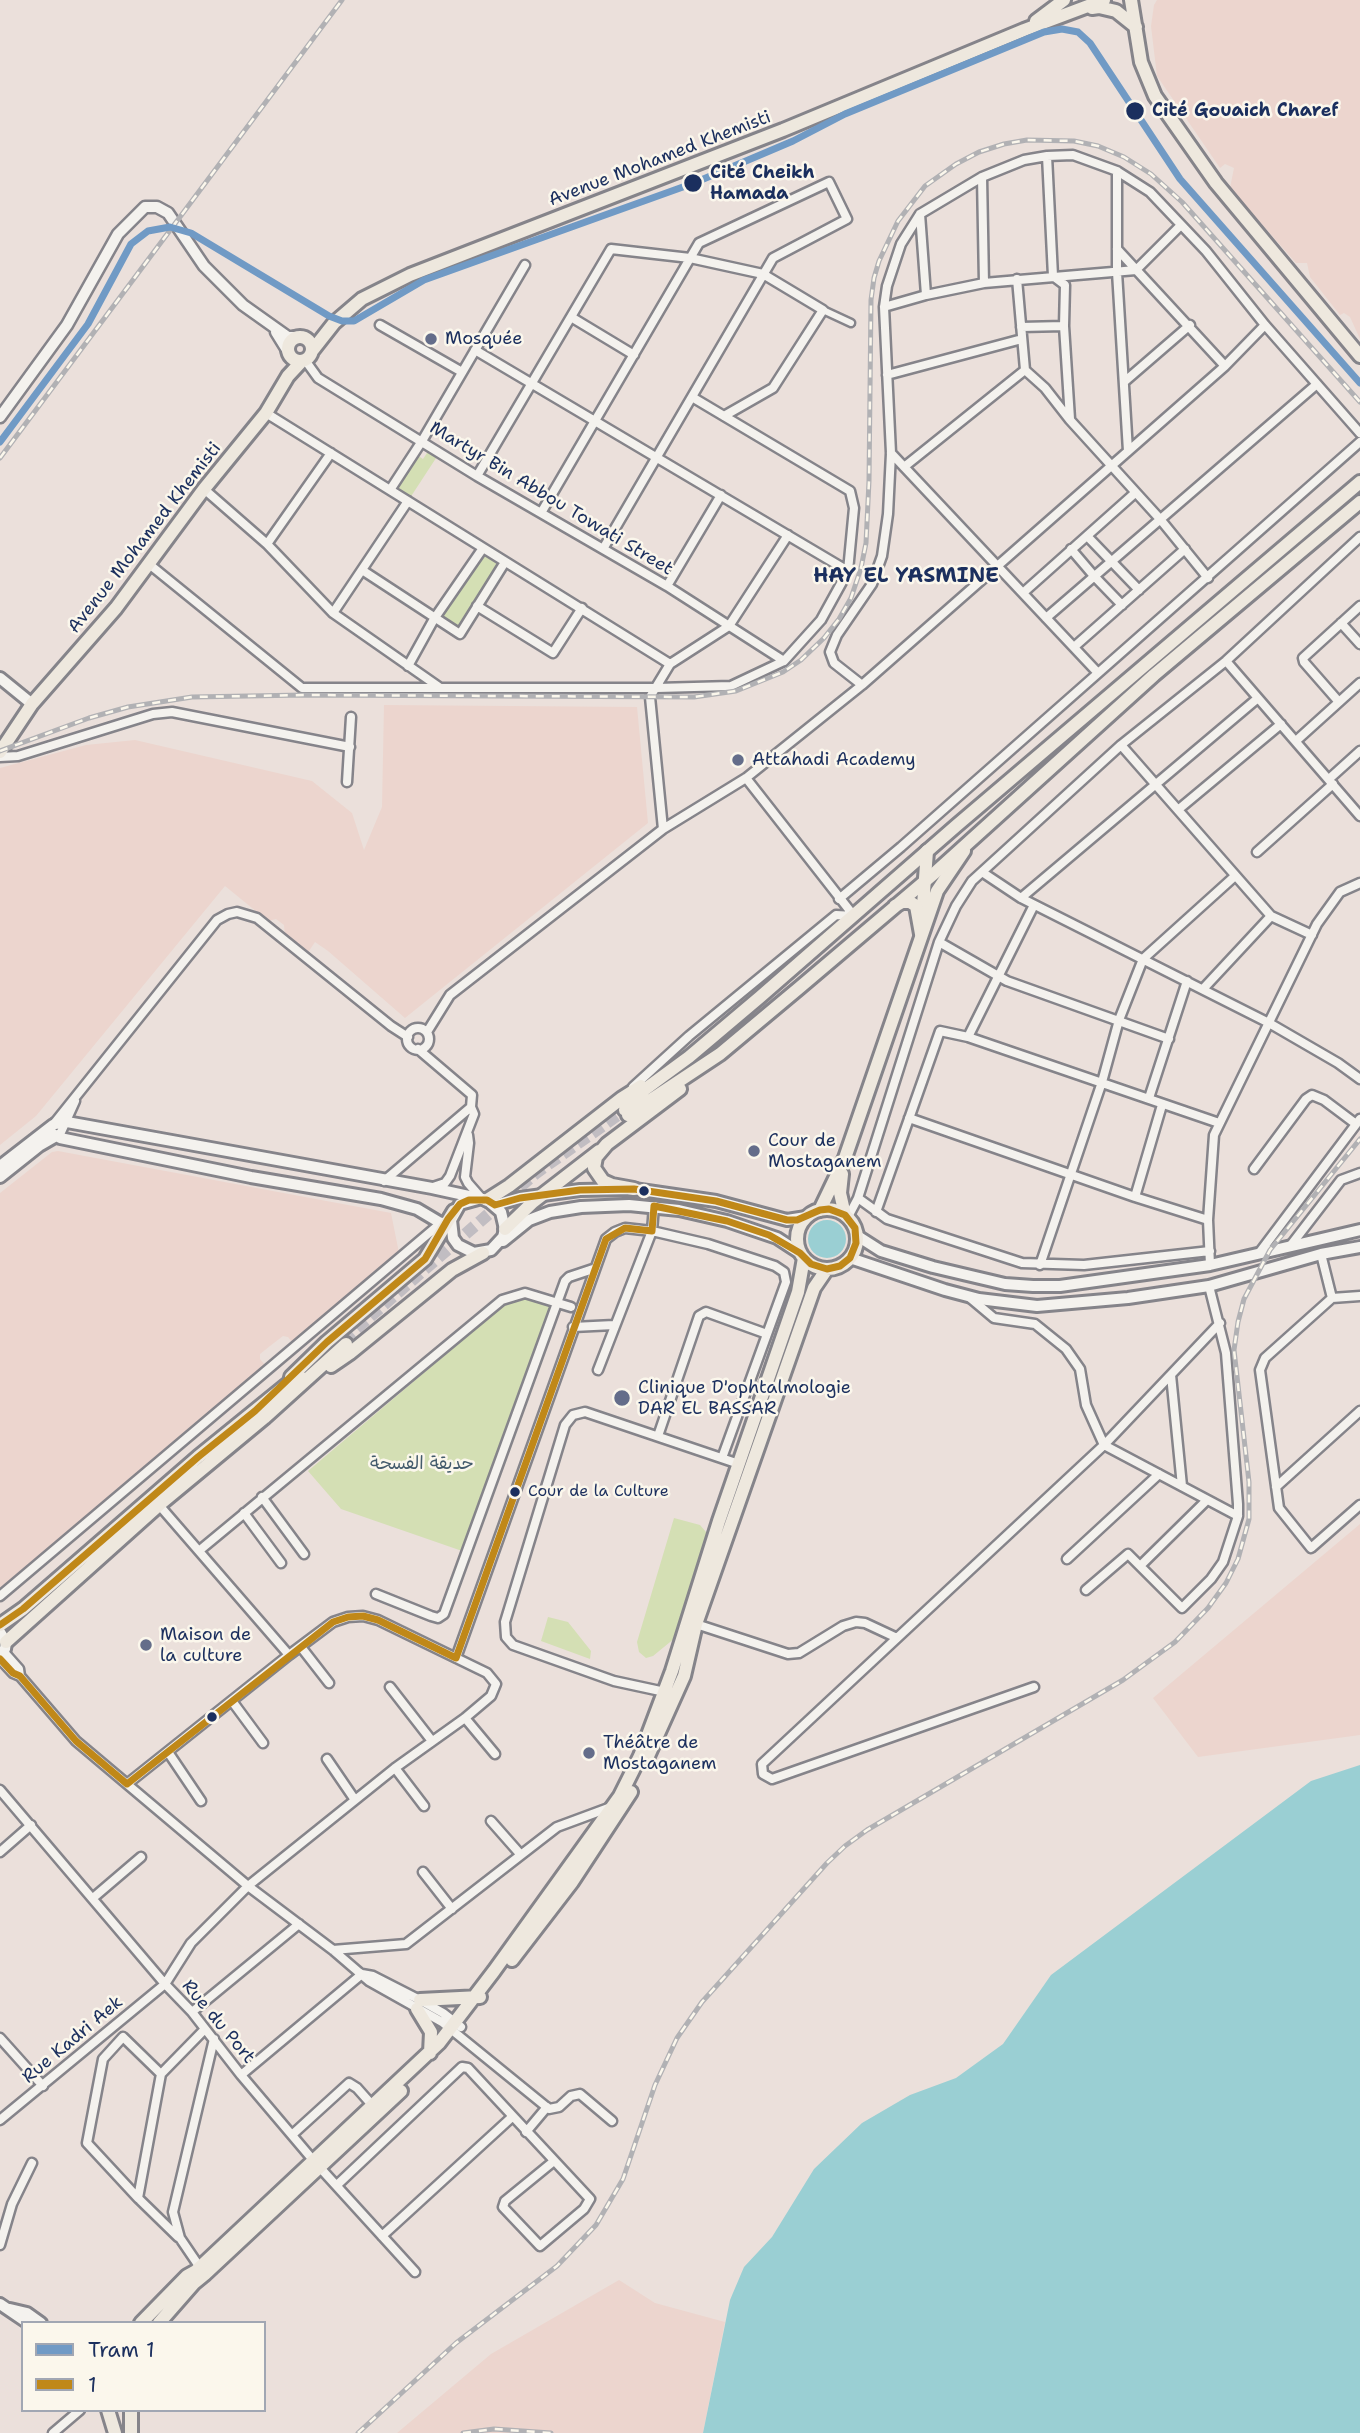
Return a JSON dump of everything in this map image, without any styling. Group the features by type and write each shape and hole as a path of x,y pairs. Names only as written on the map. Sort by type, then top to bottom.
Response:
{"main road":[{"path":"1024,30 1064,0"},
{"path":"1024,30 1104,0"},
{"path":"1131,0 1141,62 1148,82 1172,122 1216,183 1360,356"},
{"path":"1081,10 1109,8 1123,15 1136,27"},
{"name":"Avenue Mohamed Khemisti","path":"0,752 32,704 116,608 204,489 266,413 301,351 321,338 362,299 410,275 783,130 1024,30"},
{"path":"625,1108 689,1057 1360,482"},
{"path":"498,1245 505,1229 543,1195 674,1094 972,840 1154,676 1360,502"},
{"path":"0,678 32,704"},
{"path":"820,1210 845,1158 937,891 972,840"},
{"path":"921,934 927,851"},
{"path":"892,908 902,902 910,902 916,906 921,934"},
{"path":"485,1201 625,1108 720,1054"},
{"path":"0,1177 58,1132"},
{"path":"58,1132 251,1177 381,1199 417,1209 446,1226 458,1245 474,1253 483,1253"},
{"path":"0,1166 58,1132 432,1188 485,1201 501,1212 505,1229"},
{"path":"601,1150 594,1163 598,1175 608,1184 716,1201 787,1220 806,1217 820,1210 837,1211 846,1216"},
{"path":"845,1158 840,1193 846,1216 856,1235 881,1251 1005,1284 1060,1286 1210,1265 1360,1230"},
{"path":"260,1415 327,1342 425,1259 454,1211 468,1200 485,1201 580,1190 634,1189"},
{"path":"0,1625 23,1609 198,1457 350,1353 452,1270 498,1245 529,1220 550,1212 604,1205 654,1206 727,1221 776,1238 818,1268 827,1269 840,1266 850,1258 854,1251 856,1235"},
{"path":"480,1997 634,1770 665,1692 798,1292 802,1256 797,1238 801,1223 806,1217"},
{"path":"850,1258 912,1281 968,1296 1006,1303 1047,1305 1128,1298 1209,1286 1321,1254 1360,1247"},
{"path":"161,2321 203,2271 430,2058 572,1882 626,1800 676,1699 696,1624 814,1288 827,1269"},
{"path":"2,1648 344,1342"},
{"path":"317,2163 373,2105 430,2058 431,2032 419,2004 480,1997"},
{"path":"143,2321 187,2276 203,2271"},
{"path":"5,2307 25,2321"},
{"path":"5,2307 27,2313 38,2321"},
{"path":"109,2412 115,2433"},
{"path":"131,2412 131,2433"}],"street":[{"path":"862,685 834,663 830,652 837,635 872,584 882,555 888,514 891,453 884,307 887,286 901,244 920,214 982,177 1024,160 1073,155 1117,171 1150,192 1206,251 1265,325 1360,433"},
{"path":"1047,156 1053,276"},
{"path":"1117,171 1117,272 1128,451"},
{"path":"982,177 984,283"},
{"path":"541,513 699,243 829,183 847,219 774,258 603,549"},
{"path":"0,417 67,325 118,234 145,207 157,207 168,213 204,266 243,305 301,351"},
{"path":"920,214 926,295"},
{"path":"884,307 984,283 1136,270 1181,225"},
{"path":"477,476 611,249 690,258 763,274 823,310 851,323"},
{"path":"1117,249 1225,366"},
{"path":"390,490 422,441 525,265"},
{"path":"1053,276 1065,285 1064,326 1070,420"},
{"path":"1017,279 1025,370 1045,388 1208,578"},
{"path":"724,416 773,388 823,310"},
{"path":"571,317 634,355"},
{"path":"380,325 463,372"},
{"path":"418,1049 428,1044 427,1032 450,995 663,829 746,778 862,685 1225,366 1265,325"},
{"path":"271,326 288,337 301,351"},
{"path":"1021,327 1064,326"},
{"path":"1124,382 1190,326"},
{"path":"887,375 1022,339"},
{"path":"475,350 848,571"},
{"name":"Martyr Bin Abbou Towati Street","path":"301,351 318,377 477,476 667,586 784,661"},
{"path":"904,467 1025,370"},
{"path":"1045,618 1317,384"},
{"path":"149,564 302,688 731,686 784,661 821,620 848,571 854,508 850,491 692,397"},
{"path":"266,413 670,664"},
{"path":"839,899 1360,442"},
{"path":"267,544 331,453"},
{"path":"891,453 1098,673"},
{"path":"204,489 267,544 332,613 439,687"},
{"path":"1024,592 1135,493"},
{"path":"667,586 721,495"},
{"path":"332,613 408,501"},
{"path":"663,829 650,697 670,664 729,625 789,535"},
{"path":"1088,537 1139,590"},
{"path":"846,1216 858,1198 939,942 956,906 972,881 1121,745 1226,661 1360,537"},
{"path":"408,666 435,619 483,548"},
{"path":"1072,549 1122,605"},
{"path":"1074,647 1185,549"},
{"path":"362,570 460,634 505,562"},
{"path":"477,606 552,653 582,608"},
{"path":"1339,702 1304,662 1303,657 1360,606"},
{"path":"1340,623 1360,644"},
{"path":"1226,661 1360,816"},
{"path":"1297,740 1360,683"},
{"path":"1021,898 1258,698"},
{"path":"0,757 18,756 153,715 172,712 349,747"},
{"path":"347,782 351,717"},
{"path":"1179,809 1281,724"},
{"path":"1121,745 1271,916 1312,935"},
{"path":"1257,852 1360,751"},
{"path":"746,778 853,916"},
{"path":"982,872 1034,905 1269,1023 1360,1079"},
{"path":"1040,1265 1102,1082 1119,1020 1143,959 1235,876"},
{"path":"1210,1265 1208,1220 1214,1135 1312,935 1340,892 1360,883"},
{"path":"968,1037 1034,905"},
{"path":"58,1132 77,1095 217,920 237,912 257,918 408,1037 410,1045 472,1095 471,1107 474,1114 467,1134 445,1183 432,1188"},
{"path":"625,1108 689,1036 836,915 853,916"},
{"path":"1203,989 1271,916"},
{"path":"939,942 1007,981 1169,1039"},
{"path":"1149,1098 1187,981"},
{"path":"408,1037 413,1029 427,1032"},
{"path":"876,1212 940,1031 968,1037 1219,1123"},
{"path":"58,1132 77,1095"},
{"path":"1254,1169 1306,1099 1312,1095 1358,1122 1260,1252"},
{"path":"1135,1197 1162,1105"},
{"path":"384,1181 471,1107"},
{"path":"909,1118 1208,1220"},
{"path":"467,1134 469,1143 466,1177 468,1184 485,1201"},
{"path":"1291,1245 1341,1180 1360,1173"},
{"path":"858,1198 887,1219 1009,1260 1040,1265 1084,1265 1210,1251"},
{"path":"598,1370 652,1231 654,1206"},
{"path":"0,1596 446,1226"},
{"path":"127,1784 289,1655 333,1622 348,1616 378,1620 456,1658 593,1269 606,1239 615,1232 625,1228 652,1231 708,1244 775,1266 784,1272 786,1282 722,1458"},
{"path":"1321,1254 1332,1298"},
{"path":"376,1594 431,1616 438,1618 444,1614 565,1281 569,1277 593,1269"},
{"path":"1086,1590 1128,1554 1182,1608 1211,1580 1223,1562 1238,1517 1226,1353 1209,1286"},
{"path":"200,1550 502,1300 525,1293 571,1307"},
{"path":"968,1296 994,1318 1035,1324 1066,1349 1080,1369 1086,1405 1104,1444 1238,1517"},
{"path":"1360,1296 1332,1298 1265,1358 1260,1370 1279,1508 1311,1548 1360,1505"},
{"path":"659,1436 699,1316 706,1312 767,1334"},
{"path":"1034,1687 772,1779 763,1774 762,1764 1104,1444 1220,1323"},
{"path":"573,1327 614,1325"},
{"path":"1171,1375 1182,1486"},
{"path":"1276,1487 1360,1411"},
{"path":"665,1692 614,1681 513,1645 506,1637 504,1627 568,1419 576,1413 585,1412 739,1464"},
{"path":"1067,1559 1159,1474"},
{"path":"262,1497 304,1554"},
{"path":"1140,1566 1207,1500"},
{"path":"159,1505 289,1655"},
{"path":"244,1513 281,1563"},
{"path":"696,1624 788,1654 799,1653 843,1626 856,1622 865,1623 895,1637"},
{"path":"301,1647 329,1683"},
{"path":"2,1648 19,1670 20,1676 76,1741 248,1886 373,1984 443,2013 456,2028 547,2108 559,2107 571,2096 580,2094 612,2121"},
{"name":"Rue Kadri Aek","path":"0,2120 165,1984 191,1943 248,1886 395,1768 491,1696 496,1684 487,1673 456,1658"},
{"path":"390,1687 432,1741"},
{"path":"232,1701 263,1743"},
{"path":"465,1718 495,1754"},
{"path":"168,1752 201,1801"},
{"path":"327,1759 355,1800"},
{"path":"395,1768 424,1806"},
{"name":"Rue du Port","path":"0,1790 165,1984 192,2012 317,2163 415,2272"},
{"path":"333,1950 406,1944 557,1827 611,1807"},
{"path":"492,1821 521,1855"},
{"path":"0,1852 31,1825"},
{"path":"93,1898 141,1857"},
{"path":"423,1872 452,1909"},
{"path":"192,2012 299,1924"},
{"path":"242,2075 362,1974"},
{"path":"138,2197 161,2074 205,2029"},
{"path":"161,2074 123,2037 103,2059 87,2143 180,2238 203,2271"},
{"path":"0,2038 43,2086"},
{"path":"180,2238 173,2213 214,2039"},
{"path":"337,2185 462,2067 468,2068 590,2199 584,2209 540,2246 503,2207 505,2201 554,2161"},
{"path":"293,2134 349,2083 373,2105"},
{"path":"526,2132 547,2108"},
{"path":"382,2236 512,2117"},
{"path":"0,2245 12,2204 32,2163"},
{"path":"53,2433 78,2412"}],"shaded area":[{"path":"1157,0 1360,0 1360,339 1350,317 1344,313 1340,315 1310,277 1307,263 1296,263 1230,188 1234,168 1225,164 1220,168 1157,76 1151,26"},
{"path":"384,705 637,707 648,823 405,1018 328,951 315,942 307,954 285,936 284,925 276,919 268,921 225,886 36,1116 0,1145 0,768 86,745 135,740 312,781 352,813 364,850 382,807"},
{"path":"52,1152 391,1213 399,1253 292,1342 283,1336 260,1354 265,1365 0,1590 0,1193"},
{"path":"1360,1524 1360,1735 1198,1757 1153,1698"},
{"path":"619,2280 655,2303 725,2322 703,2433 397,2433 491,2354"}],"green space":[{"path":"431,447 440,452 408,501 390,490 414,453 423,459"},
{"path":"483,548 505,562 460,634 434,619"},
{"name":"حديقة الفسحة","path":"526,1299 550,1305 465,1552 341,1509 308,1471 504,1305"},
{"path":"674,1518 700,1525 706,1532 707,1540 675,1638 653,1656 646,1658 639,1652 637,1642"},
{"path":"548,1617 568,1622 591,1651 590,1659 541,1641"}],"water":[{"path":"827,1220 840,1226 846,1239 840,1252 827,1258 814,1252 808,1239 814,1226"},
{"path":"1360,1765 1360,2433 703,2433 730,2300 744,2267 772,2237 814,2169 862,2123 910,2095 956,2078 1003,2044 1051,1975 1311,1781"}],"tunnel":[{"path":"343,1340 536,1173 625,1110"}],"railway":[{"path":"0,458 342,0"},
{"path":"0,751 89,718 128,707 192,697 694,697 736,691 783,672 801,660 839,619 851,598 861,568 866,543 869,481 871,300 879,261 898,221 925,186 956,164 979,152 1004,144 1027,140 1074,141 1098,146 1124,157 1151,174 1182,202 1360,402"},
{"path":"358,2433 456,2343 557,2266 596,2225 623,2179 655,2085 677,2038 702,2002 827,1863 867,1830 1123,1680 1175,1642 1208,1608 1226,1583 1238,1559 1249,1519 1249,1482 1234,1350 1244,1299 1270,1250 1360,1139"},
{"path":"463,2433 494,2429 551,2433"}],"tram line":[{"name":"1","path":"0,442 88,324 131,244 148,231 170,227 191,233 329,316 342,321 354,321 424,280 694,183 793,141 845,114 1044,32 1062,29 1078,32 1090,43 1180,179 1360,383"}],"transit line":[{"name":"1","path":"0,1625 23,1609 255,1411 327,1342 425,1259 460,1204 469,1200 487,1200 495,1205 520,1198 580,1190 634,1189 716,1201 787,1220 797,1220 829,1209 845,1215 855,1228 856,1243 850,1258 840,1266 827,1269 811,1264 800,1253 769,1235 727,1221 654,1206 652,1231 625,1228 606,1239 456,1658 378,1620 363,1616 333,1622 127,1784 76,1741 20,1676 13,1673 0,1659"}],"place":[{"name":"Cité Gouaich Charef","path":"1135,111"},
{"name":"Cité Cheikh Hamada","path":"693,183"},
{"name":"Mosquée","path":"431,339"},
{"name":"Attahadi Academy","path":"738,760"},
{"name":"Cour de Mostaganem","path":"754,1151"},
{"name":"Clinique D'ophtalmologie DAR EL BASSAR","path":"622,1398"},
{"name":"Cour de la Culture","path":"515,1492"},
{"name":"Maison de la culture","path":"146,1645"},
{"name":"Théâtre de Mostaganem","path":"589,1753"}],"district":[{"name":"HAY EL YASMINE","path":"906,577"}]}
